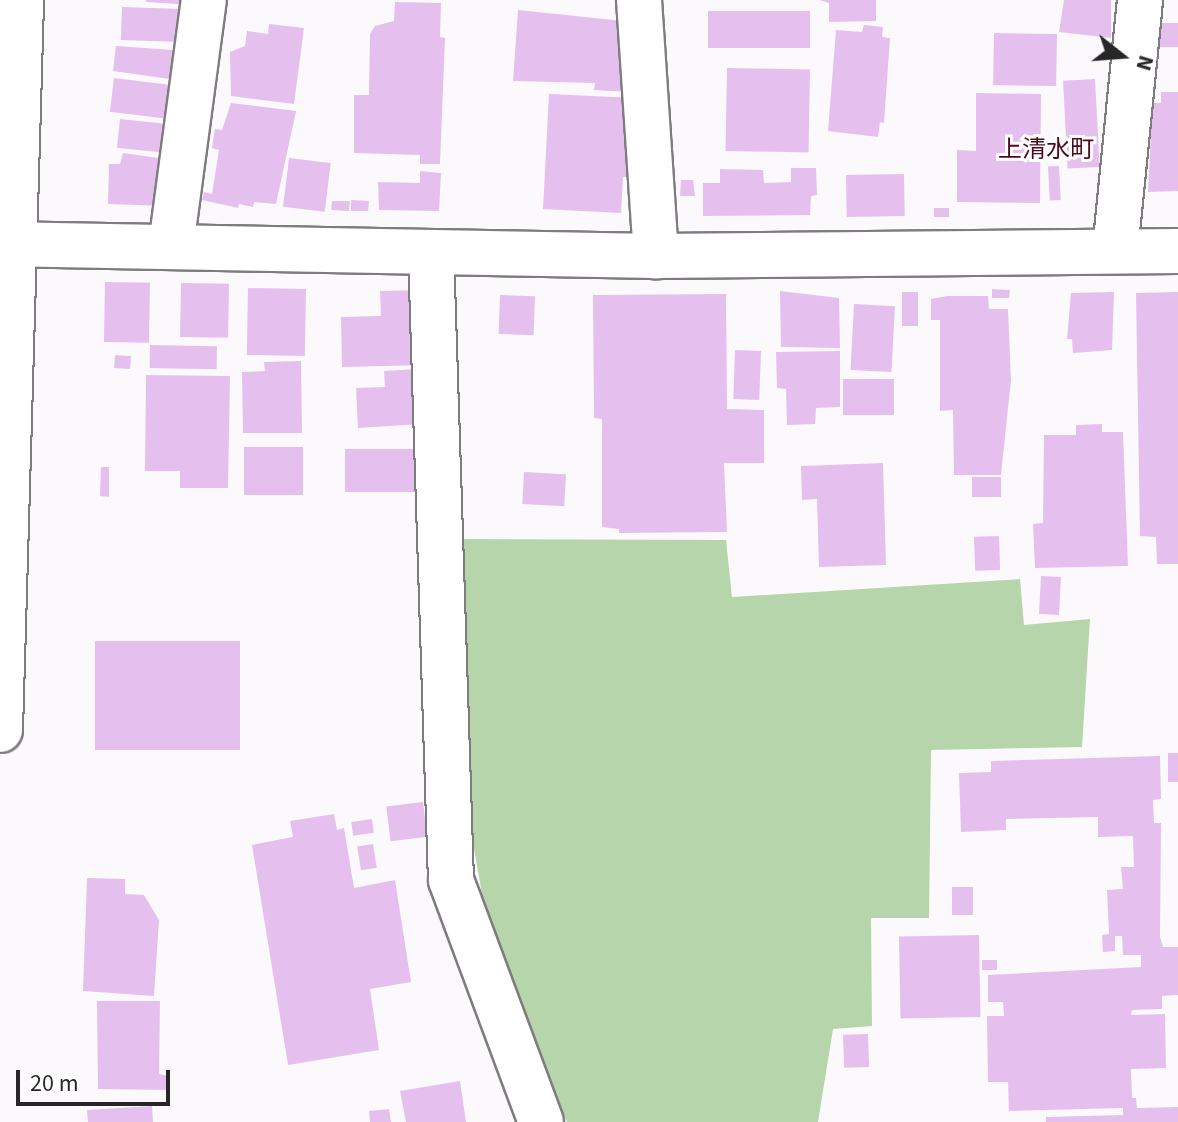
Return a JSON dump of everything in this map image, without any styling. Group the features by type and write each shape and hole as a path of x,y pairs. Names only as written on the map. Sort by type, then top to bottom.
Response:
{"street":[{"path":"0,730 6,244 21,0"},
{"path":"171,246 204,0"},
{"path":"639,0 656,256"},
{"path":"1115,251 1140,0"},
{"path":"6,244 656,256 1178,251"},
{"path":"431,252 451,880 541,1122"}],"green space":[{"path":"454,539 726,540 732,597 1020,579 1024,625 1090,619 1082,747 931,750 929,918 871,918 872,1026 833,1029 818,1122 567,1122 524,1019 482,894 463,786"}],"building":[{"path":"192,0 192,5 146,2"},
{"path":"820,0 876,0 876,21 829,22 829,3"},
{"path":"1064,0 1111,0 1111,38 1059,32"},
{"path":"395,2 441,3 440,37 445,38 440,164 420,164 420,155 354,153 354,95 369,95 370,34 375,26 394,21"},
{"path":"122,7 189,9 188,42 121,40"},
{"path":"518,10 623,21 620,71 635,72 632,92 594,90 595,83 513,81"},
{"path":"708,11 810,11 810,48 708,48"},
{"path":"1149,23 1178,23 1178,47 1149,47"},
{"path":"269,24 304,28 294,104 231,96 230,52 245,46 247,31 268,34"},
{"path":"864,25 883,27 882,37 890,38 884,123 880,122 878,137 828,131 836,30 862,32"},
{"path":"994,33 1057,34 1056,86 993,85"},
{"path":"116,46 187,51 184,81 113,71"},
{"path":"727,68 810,69 809,152 726,151"},
{"path":"114,78 183,87 179,120 110,112"},
{"path":"1095,79 1100,167 1068,169 1063,81"},
{"path":"1161,92 1178,92 1178,191 1148,192 1151,132 1146,132 1146,110 1153,110 1153,103 1161,103"},
{"path":"976,93 1041,94 1040,203 957,202 957,150 976,151"},
{"path":"549,94 634,98 630,177 623,177 621,213 543,209"},
{"path":"231,103 296,111 276,204 254,202 253,207 239,204 238,208 202,200 204,192 212,194 219,150 212,148 215,129 222,130"},
{"path":"120,119 177,125 174,154 117,148"},
{"path":"123,153 172,160 166,206 108,204 109,164 120,164"},
{"path":"289,158 331,163 325,212 283,207"},
{"path":"1059,166 1061,200 1050,201 1048,167"},
{"path":"791,168 816,168 817,195 811,196 810,215 703,216 703,183 720,183 720,169 763,170 764,183 791,182"},
{"path":"420,171 441,173 439,211 379,210 378,182 420,183"},
{"path":"904,174 905,216 847,217 846,175"},
{"path":"681,180 693,180 695,196 680,196"},
{"path":"351,200 369,201 368,211 351,211"},
{"path":"332,201 350,201 349,211 331,210"},
{"path":"934,208 949,208 949,217 934,217"},
{"path":"105,282 150,283 149,343 104,342"},
{"path":"181,283 229,284 228,338 180,337"},
{"path":"248,288 306,289 305,356 247,355"},
{"path":"992,289 1010,290 1009,298 992,298"},
{"path":"425,290 427,365 342,367 341,317 381,316 380,291"},
{"path":"780,291 839,298 840,348 781,347"},
{"path":"902,292 918,292 918,326 902,326"},
{"path":"1114,292 1112,350 1073,353 1072,339 1067,339 1071,293"},
{"path":"1178,292 1178,564 1157,564 1156,537 1140,536 1136,293"},
{"path":"726,294 727,409 764,410 764,463 724,463 727,532 619,533 619,529 602,527 602,419 594,418 593,295"},
{"path":"500,295 535,296 534,335 499,334"},
{"path":"988,296 989,309 1008,309 1011,380 1001,475 954,475 953,410 940,411 940,320 931,320 931,299"},
{"path":"854,304 895,306 891,372 851,370"},
{"path":"150,345 217,346 217,369 150,368"},
{"path":"735,350 761,351 759,400 733,399"},
{"path":"840,351 840,407 816,408 815,424 787,425 786,389 777,388 776,352"},
{"path":"115,355 131,356 130,369 114,368"},
{"path":"301,361 302,433 243,433 242,372 265,371 264,362"},
{"path":"417,369 420,424 358,428 356,388 385,387 384,371"},
{"path":"146,375 230,376 228,488 180,488 180,471 145,471"},
{"path":"843,379 894,379 894,415 843,415"},
{"path":"1102,424 1102,432 1123,432 1128,566 1035,568 1033,524 1043,523 1044,435 1076,435 1076,425"},
{"path":"244,447 303,447 303,495 244,495"},
{"path":"345,449 427,449 427,492 345,492"},
{"path":"883,463 886,565 819,567 817,499 802,500 801,466"},
{"path":"101,467 109,467 109,497 100,496"},
{"path":"524,472 566,474 564,506 522,504"},
{"path":"972,477 1001,477 1001,497 972,497"},
{"path":"999,536 1000,570 975,571 974,537"},
{"path":"1041,576 1061,577 1059,615 1039,614"},
{"path":"95,641 240,641 240,750 95,750"},
{"path":"1168,753 1178,753 1178,782 1168,782"},
{"path":"1160,756 1161,799 1153,800 1154,823 1161,823 1160,937 1163,947 1178,947 1178,995 1162,996 1162,1009 1132,1010 1131,1015 1165,1014 1166,1068 1131,1069 1132,1098 1136,1098 1137,1108 1178,1107 1178,1122 1046,1122 1046,1117 1123,1115 1123,1108 1009,1111 1008,1082 988,1082 987,1016 1004,1016 1003,1002 988,1002 988,975 1141,967 1141,955 1123,955 1122,936 1115,936 1115,951 1103,952 1102,935 1109,934 1107,890 1123,889 1121,867 1134,867 1133,836 1098,837 1098,817 1006,819 1006,830 961,832 959,773 991,772 991,761"},
{"path":"423,802 427,837 391,841 386,807"},
{"path":"334,814 337,830 344,828 354,888 395,880 411,982 370,989 379,1050 288,1065 252,845 293,837 290,821"},
{"path":"372,819 374,833 353,836 351,822"},
{"path":"373,844 377,868 361,870 357,847"},
{"path":"87,878 125,879 125,894 144,895 159,920 154,996 83,991"},
{"path":"952,887 973,887 973,915 952,915"},
{"path":"979,935 980,1017 900,1018 899,936"},
{"path":"982,960 997,960 997,970 982,970"},
{"path":"97,1001 160,1001 159,1074 170,1076 170,1090 98,1089"},
{"path":"868,1034 869,1067 844,1068 843,1035"},
{"path":"460,1081 466,1122 406,1122 400,1091"},
{"path":"152,1106 153,1122 88,1122 87,1110"},
{"path":"389,1109 391,1122 370,1122 369,1111"}],"district":[{"name":"上清水町","path":"1046,150"}]}
